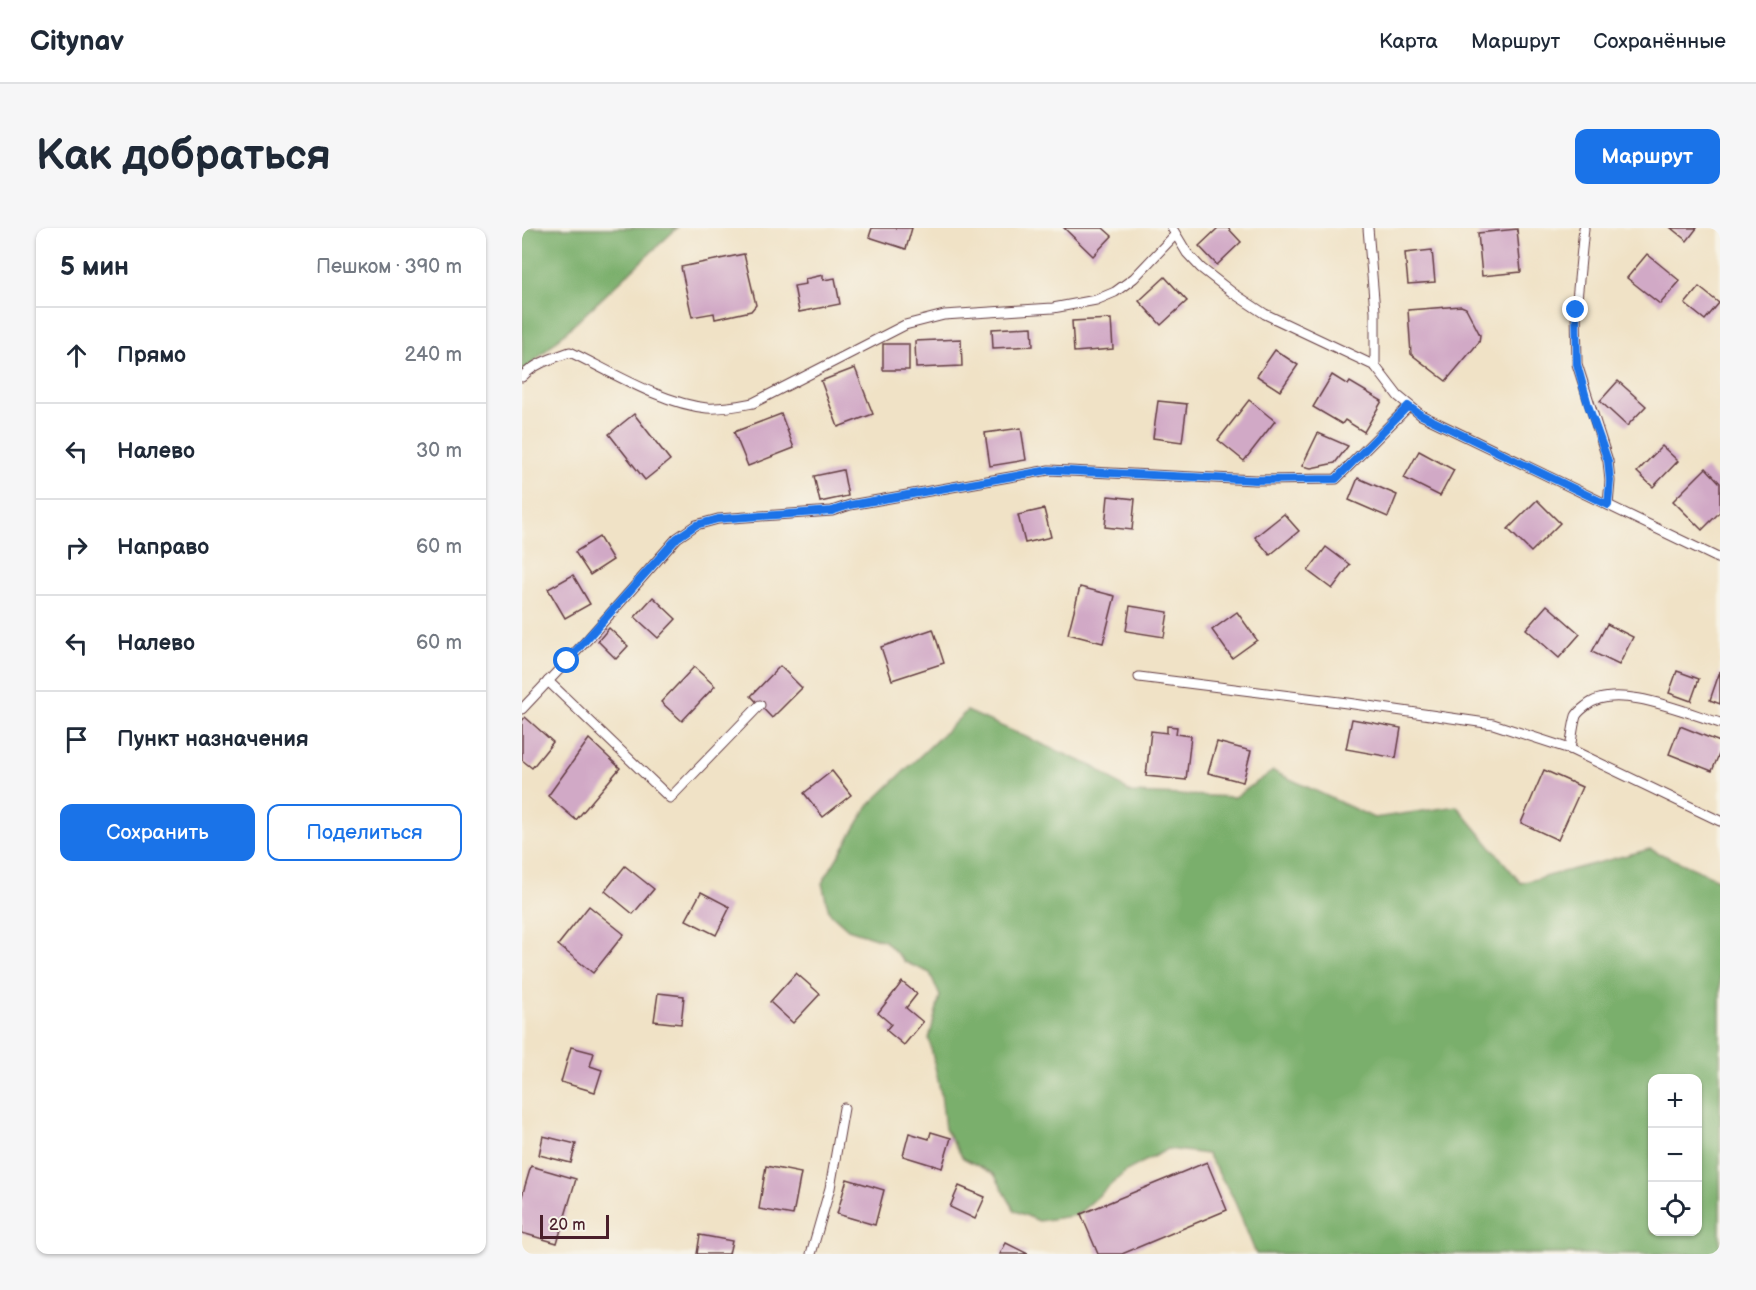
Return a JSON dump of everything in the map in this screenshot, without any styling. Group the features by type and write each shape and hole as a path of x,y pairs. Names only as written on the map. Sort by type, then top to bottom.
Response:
{"lane":[{"path":"1368,228 1375,311 1375,366"},
{"path":"1584,228 1576,310 1577,364 1588,405 1608,461 1610,481 1608,505"},
{"path":"522,377 528,370 549,359 570,352 660,395 690,405 728,408 753,403 905,325 944,315 1053,308 1095,300 1115,291 1134,278 1174,232 1187,253 1201,268 1233,293 1265,314 1375,366 1408,406 1421,415 1720,559"},
{"path":"522,709 589,638 677,538 696,525 718,519 832,511 850,505 1049,470 1255,480 1336,479 1408,406"},
{"path":"1139,677 1493,724 1570,748 1720,821"},
{"path":"548,681 670,798 760,705"},
{"path":"1570,748 1576,714 1590,702 1605,697 1638,698 1720,723"},
{"path":"811,1254 830,1188 844,1108"}],"green space":[{"path":"522,228 677,228 522,373"},
{"path":"967,711 1094,767 1131,793 1235,797 1273,771 1374,818 1457,806 1521,883 1650,849 1720,880 1720,1254 1256,1254 1233,1197 1207,1154 1168,1149 1126,1171 1077,1215 1039,1221 1015,1211 994,1174 963,1158 945,1129 941,1094 929,1039 940,996 930,973 905,962 885,941 848,929 829,912 822,883 868,806"}],"building":[{"path":"872,228 912,228 906,249 869,237"},
{"path":"1064,228 1103,228 1112,236 1093,256"},
{"path":"1218,228 1228,228 1241,242 1217,265 1199,246"},
{"path":"1671,228 1697,228 1687,241"},
{"path":"1517,229 1521,272 1482,276 1478,233"},
{"path":"1432,250 1435,282 1408,284 1405,253"},
{"path":"744,254 756,305 751,311 715,319 714,313 692,317 681,267"},
{"path":"1647,254 1680,281 1660,304 1627,278"},
{"path":"823,275 823,280 835,278 840,304 799,312 794,286 806,284 805,279"},
{"path":"1165,277 1187,301 1161,325 1139,301"},
{"path":"1699,287 1719,303 1705,320 1685,304"},
{"path":"1461,306 1466,308 1480,335 1479,342 1446,381 1411,354 1408,310"},
{"path":"1111,319 1113,349 1074,352 1072,321"},
{"path":"1032,327 1033,346 993,348 992,329"},
{"path":"961,339 962,366 916,368 915,341"},
{"path":"883,344 909,344 909,370 883,370"},
{"path":"1275,350 1298,365 1280,391 1257,376"},
{"path":"855,368 873,414 838,427 821,381"},
{"path":"1332,375 1348,385 1350,382 1382,401 1364,432 1345,420 1342,424 1313,407"},
{"path":"1618,381 1646,406 1627,426 1600,401"},
{"path":"1249,400 1275,421 1244,461 1218,440"},
{"path":"1158,401 1187,404 1182,442 1153,438"},
{"path":"634,414 670,460 645,480 609,434"},
{"path":"781,414 794,448 748,466 734,432"},
{"path":"1021,428 1026,460 990,466 985,433"},
{"path":"1318,433 1348,446 1335,463 1311,468 1302,466"},
{"path":"1662,446 1678,461 1653,487 1637,472"},
{"path":"1419,451 1454,470 1440,496 1404,478"},
{"path":"1706,468 1720,483 1720,512 1702,530 1673,501"},
{"path":"843,470 848,496 820,502 814,476"},
{"path":"1358,478 1397,495 1388,517 1349,500"},
{"path":"1108,496 1135,499 1132,530 1105,527"},
{"path":"1537,500 1560,523 1531,552 1508,529"},
{"path":"1044,509 1051,537 1025,543 1018,515"},
{"path":"1284,514 1299,531 1270,555 1255,537"},
{"path":"599,537 613,560 590,575 575,552"},
{"path":"1326,547 1350,565 1332,589 1308,571"},
{"path":"573,575 590,604 565,618 548,589"},
{"path":"1080,587 1115,596 1103,643 1068,634"},
{"path":"653,597 676,619 658,638 635,617"},
{"path":"1547,605 1580,634 1559,658 1526,629"},
{"path":"1130,606 1168,612 1164,637 1126,631"},
{"path":"1237,612 1257,640 1232,658 1212,630"},
{"path":"1607,624 1633,637 1619,665 1592,652"},
{"path":"609,628 628,646 616,659 598,641"},
{"path":"933,629 944,663 892,680 881,647"},
{"path":"780,666 802,688 772,718 751,696"},
{"path":"694,667 715,686 682,721 661,702"},
{"path":"1677,671 1699,679 1691,701 1669,693"},
{"path":"1720,671 1720,704 1710,700"},
{"path":"525,717 553,742 532,768 522,760 522,721"},
{"path":"1352,719 1401,728 1396,758 1346,749"},
{"path":"1167,726 1177,727 1176,734 1191,736 1186,780 1146,776 1151,731 1167,733"},
{"path":"1680,726 1720,742 1720,752 1712,771 1669,754"},
{"path":"589,739 620,768 576,820 548,796"},
{"path":"1217,742 1251,751 1243,782 1208,773"},
{"path":"1544,770 1582,787 1558,840 1521,823"},
{"path":"832,771 851,795 823,817 804,793"},
{"path":"625,866 654,889 633,914 605,891"},
{"path":"701,892 730,907 716,935 686,920"},
{"path":"589,906 624,934 593,973 558,945"},
{"path":"796,973 820,994 793,1023 770,1002"},
{"path":"902,982 917,994 906,1008 923,1022 904,1045 886,1030 891,1024 878,1013"},
{"path":"658,993 684,996 681,1024 654,1021"},
{"path":"571,1047 594,1053 590,1066 602,1070 595,1092 561,1082"},
{"path":"931,1132 951,1138 942,1168 903,1156 909,1133 929,1139"},
{"path":"543,1136 576,1144 571,1163 539,1155"},
{"path":"1207,1162 1227,1210 1122,1254 1098,1254 1081,1214"},
{"path":"531,1166 576,1179 557,1243 522,1233 522,1196"},
{"path":"766,1166 801,1173 793,1215 759,1209"},
{"path":"847,1179 884,1190 875,1225 837,1214"},
{"path":"959,1186 985,1197 975,1219 950,1207"},
{"path":"700,1235 732,1241 729,1254 697,1254"},
{"path":"1006,1243 1028,1254 1000,1254"}],"route":[{"path":"567,661 677,538 696,525 718,519 832,511 850,505 1049,470 1255,480 1336,479 1408,406 1421,415 1608,505 1610,481 1608,461 1588,405 1577,364 1576,310"}]}
